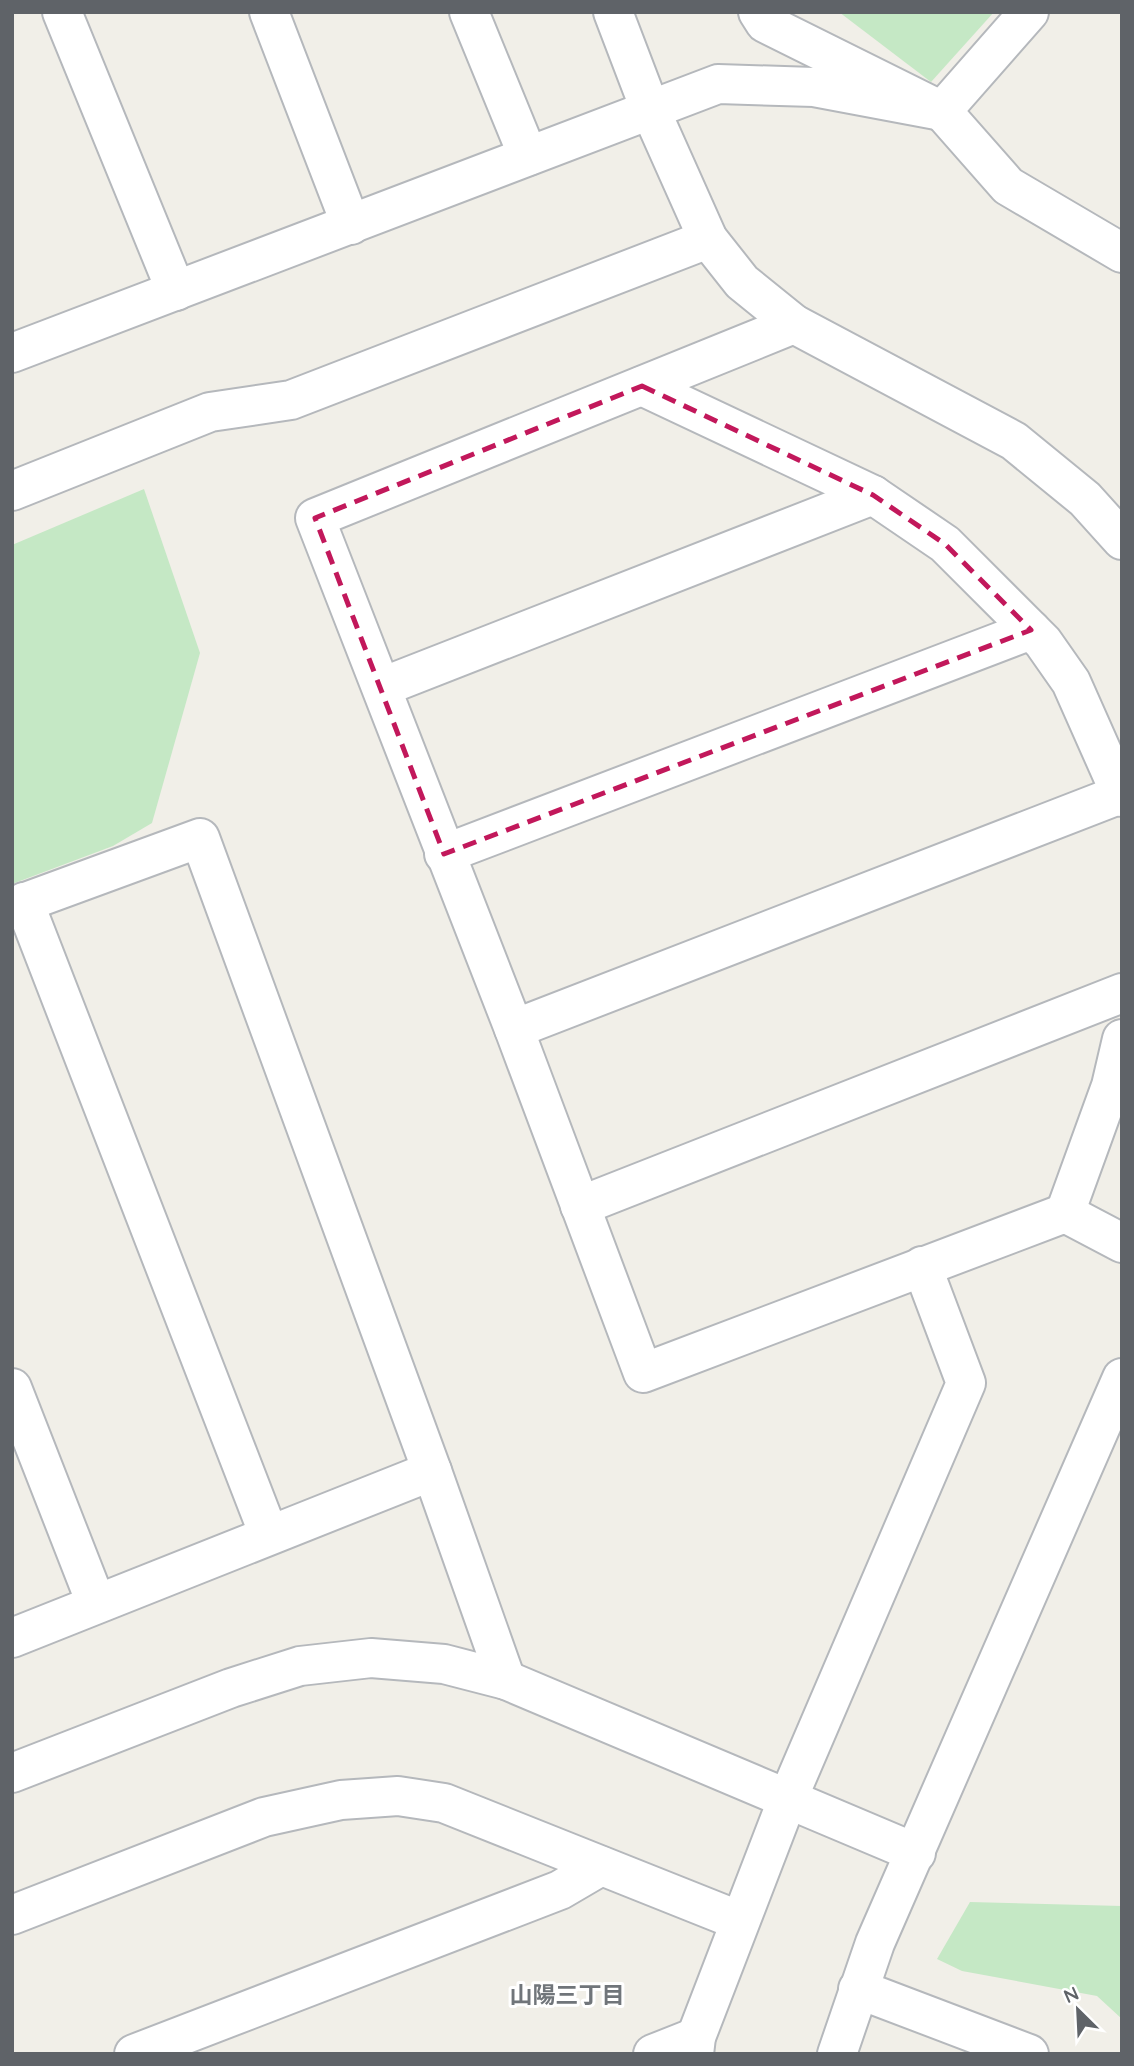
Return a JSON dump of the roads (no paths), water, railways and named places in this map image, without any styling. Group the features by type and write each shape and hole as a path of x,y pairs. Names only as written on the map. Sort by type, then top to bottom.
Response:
{"street":[{"path":"62,12 176,291"},
{"path":"269,12 351,225"},
{"path":"469,12 528,156"},
{"path":"613,12 650,109 708,239 741,282 794,324 1014,441 1085,499 1122,540"},
{"path":"758,12 765,23 942,111 1008,186 1122,253"},
{"path":"942,111 1030,12"},
{"path":"12,353 718,84 814,87 942,111"},
{"path":"12,491 210,412 291,400 708,239"},
{"path":"794,324 315,518 514,1029 643,1373 1065,1213 1122,1243"},
{"path":"514,1029 1121,796 1071,681 1043,642 945,544 873,495 642,386"},
{"path":"382,687 873,495"},
{"path":"444,854 1031,630"},
{"path":"269,1535 18,904 200,838 506,1680"},
{"path":"580,1206 1122,993"},
{"path":"1065,1213 1111,1086 1122,1039"},
{"path":"653,2054 695,2045 788,1798 966,1383 922,1266"},
{"path":"838,2054 875,1943 1122,1378"},
{"path":"12,1388 96,1603"},
{"path":"12,1638 432,1471"},
{"path":"12,1773 231,1688 300,1666 371,1658 444,1664 506,1680 916,1853"},
{"path":"12,1915 264,1817 341,1800 398,1796 444,1803 740,1921"},
{"path":"134,2054 560,1889 601,1866"},
{"path":"859,1989 1028,2054"}],"district":[{"name":"山陽三丁目","path":"567,1995"}]}
